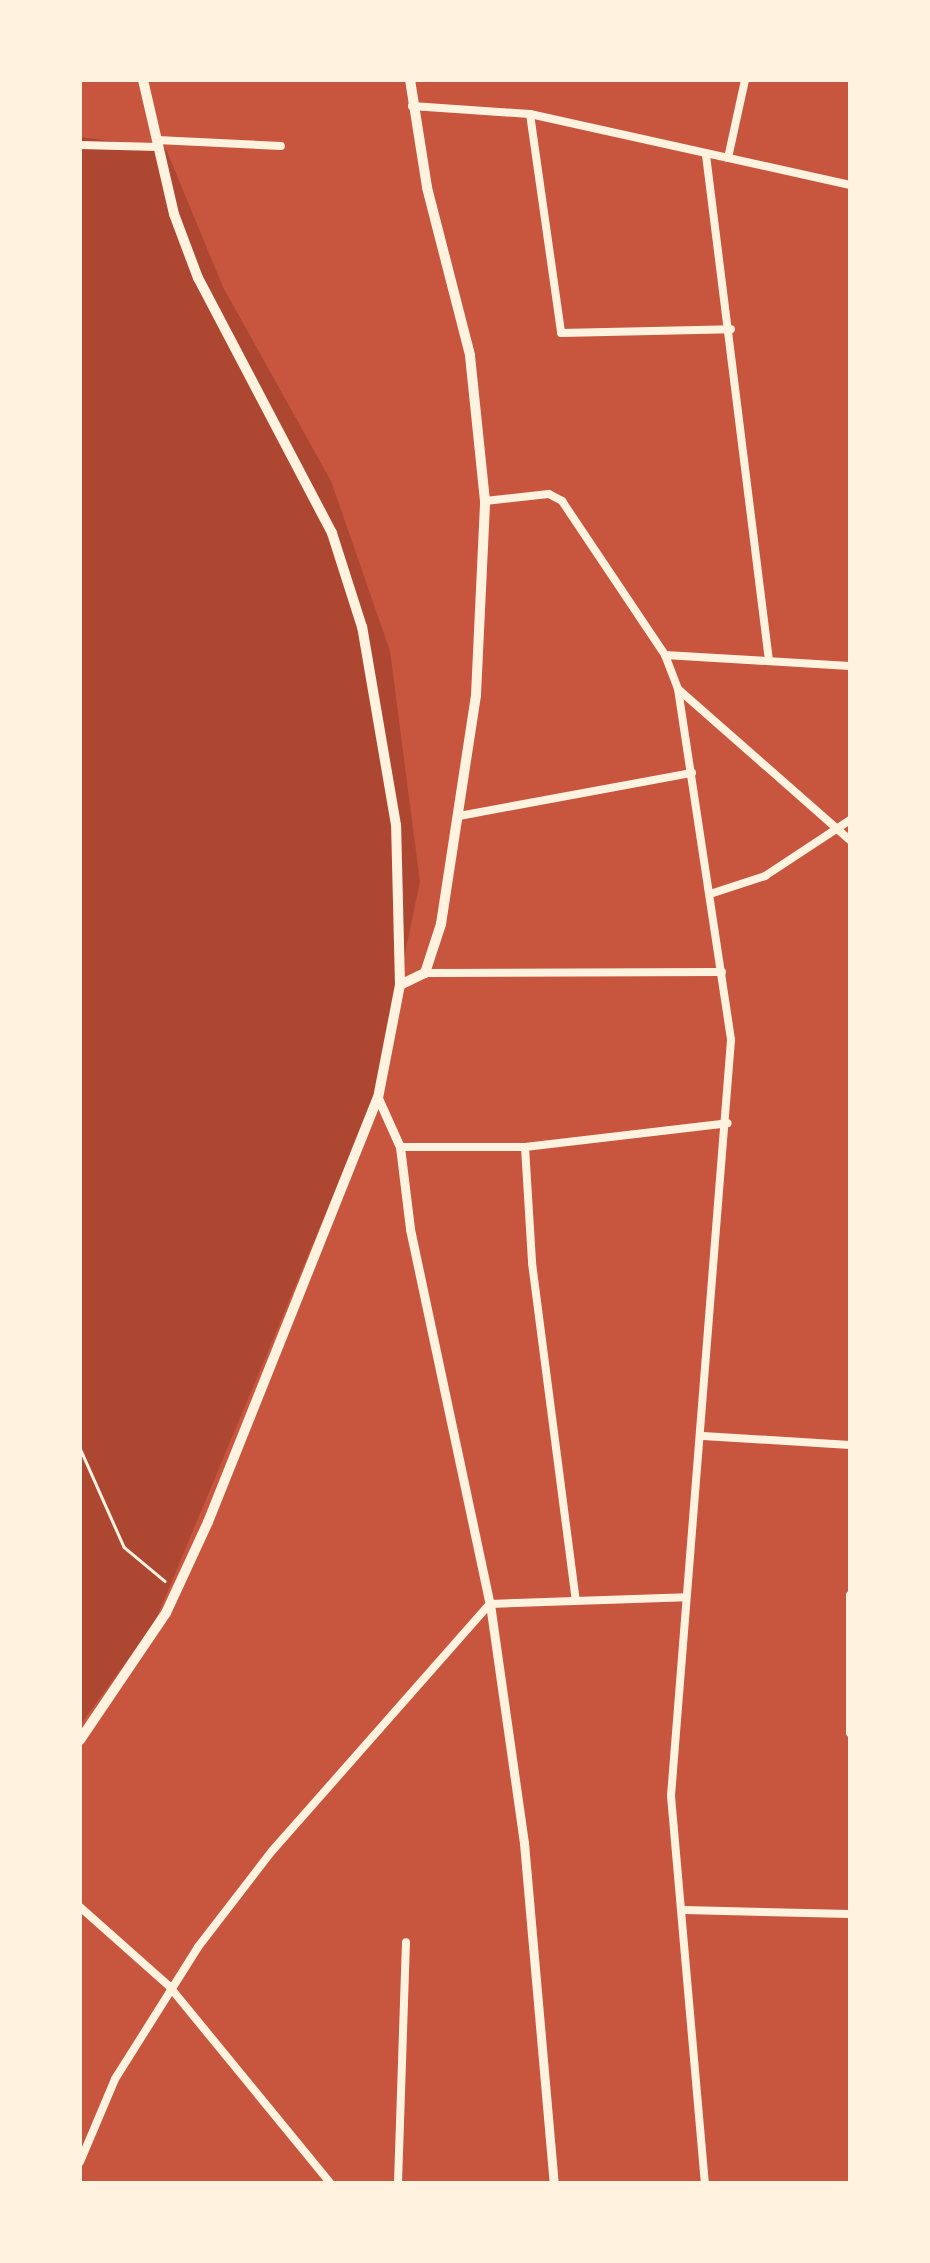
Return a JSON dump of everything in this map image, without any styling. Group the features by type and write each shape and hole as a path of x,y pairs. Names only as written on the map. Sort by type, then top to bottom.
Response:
{"main road":[{"path":"80,1740 124,1683 178,1589 378,1098 400,985 396,824 362,627 332,533 198,278 143,80"},
{"path":"400,985 426,973 441,924 460,816 476,695 484,501 470,355 412,106 410,80"}],"street":[{"path":"728,158 745,80"},
{"path":"412,106 530,114 850,184"},
{"path":"530,114 560,333 731,329"},
{"path":"80,144 282,146"},
{"path":"706,154 731,329 769,661"},
{"path":"484,501 549,494 562,501 665,656 678,689 731,1040 728,1123 671,1796 705,2183"},
{"path":"665,656 850,666"},
{"path":"678,689 850,840"},
{"path":"460,816 692,773"},
{"path":"710,894 765,876 839,832 850,820"},
{"path":"426,973 722,972"},
{"path":"378,1098 400,1147 410,1229 490,1604 524,1843 554,2183"},
{"path":"400,1147 525,1147 728,1123"},
{"path":"525,1147 532,1263 576,1600"},
{"path":"703,1436 850,1445"},
{"path":"850,1594 850,1733"},
{"path":"80,2162 115,2079 169,1986 272,1851 490,1604 686,1597"},
{"path":"80,1907 169,1986 330,2183"},
{"path":"684,1910 850,1914"},
{"path":"398,2183 406,1942"}],"path":[{"path":"80,1448 124,1547 178,1589"}],"shaded area":[{"path":"80,137 166,149 223,287 331,481 390,651 420,882 375,1095 154,1624 80,1725"}]}
